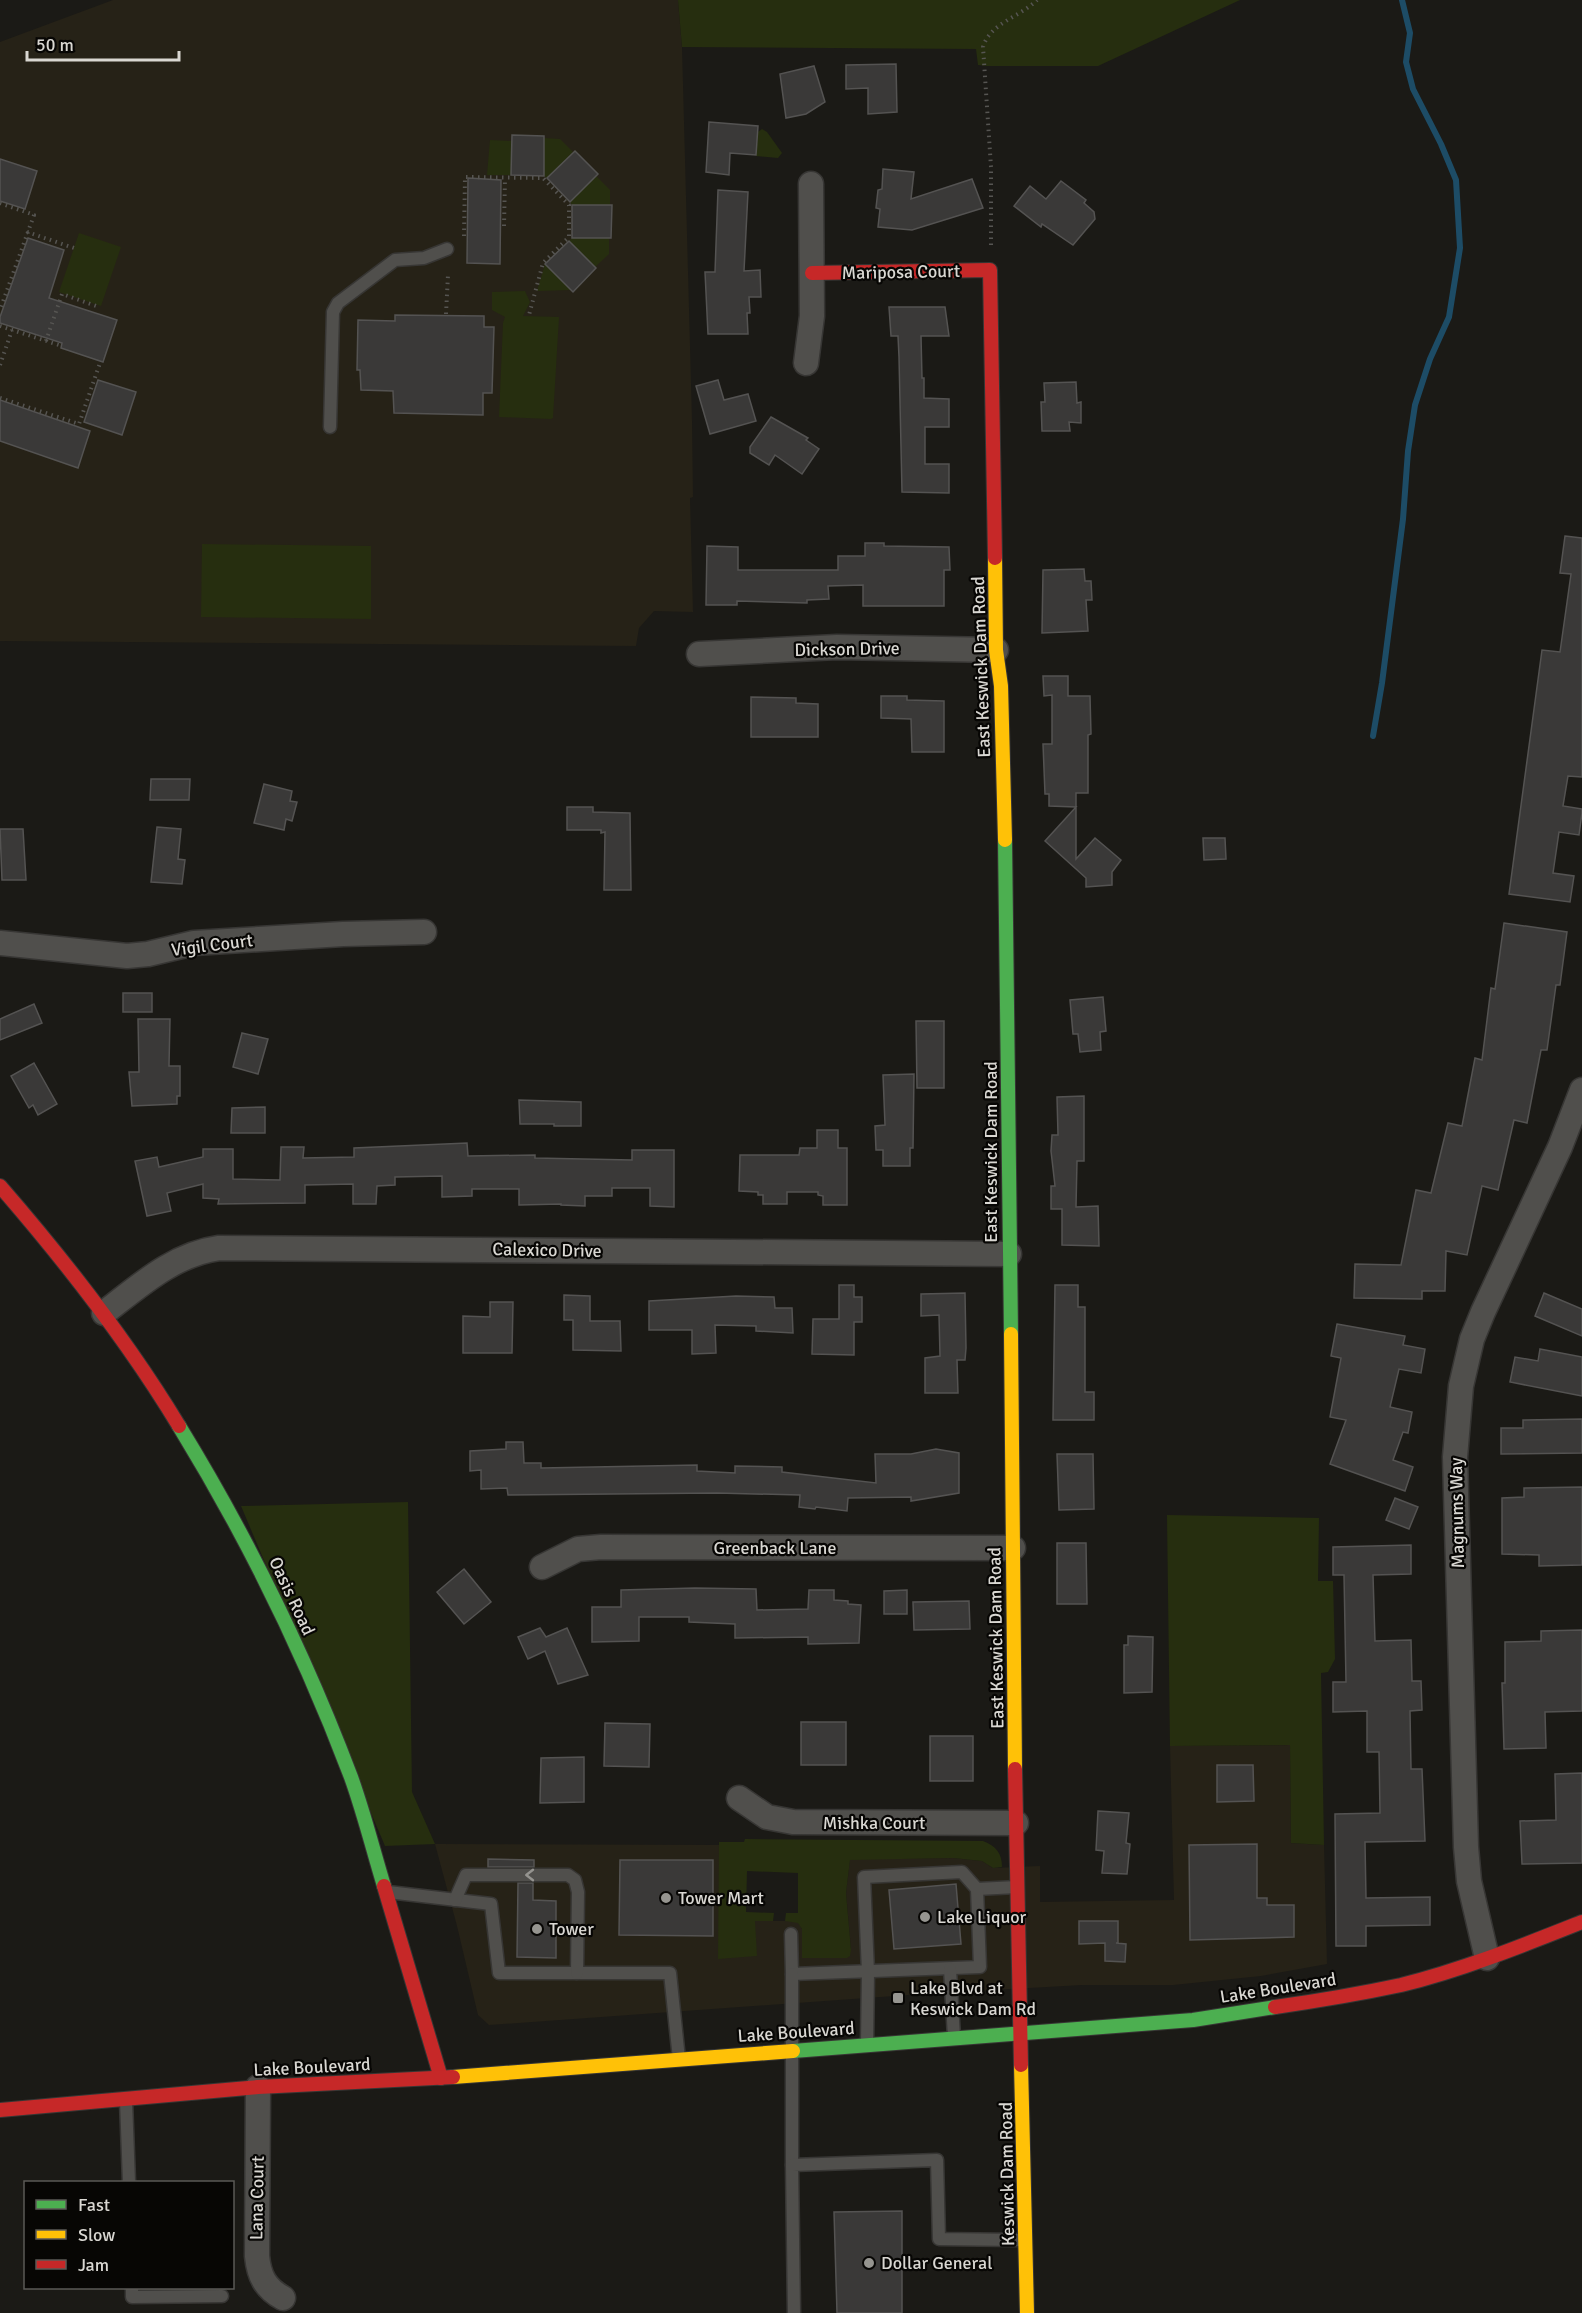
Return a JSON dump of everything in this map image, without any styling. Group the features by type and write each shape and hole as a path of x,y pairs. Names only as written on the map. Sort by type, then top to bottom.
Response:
{"main road":[{"name":"Mariposa Court","path":"812,273 990,270"},
{"name":"East Keswick Dam Road","path":"990,270 996,650 1001,686 1008,968 1016,1824 1022,2033"},
{"name":"Oasis Road","path":"0,1186 25,1213 104,1313 183,1431 256,1562 289,1629 351,1780 387,1892 441,2078"},
{"name":"Lake Boulevard","path":"0,2110 258,2087 441,2078 1193,2020 1342,1997 1403,1984 1487,1958 1582,1922"},
{"name":"Keswick Dam Road","path":"1022,2033 1028,2313"}],"street":[{"path":"806,363 812,316 811,184"},
{"name":"Dickson Drive","path":"699,654 837,647 996,650"},
{"name":"Vigil Court","path":"0,943 128,956 148,954 194,943 424,932"},
{"name":"Magnums Way","path":"1487,1958 1473,1904 1466,1847 1455,1457 1457,1417 1461,1386 1472,1339 1560,1147 1582,1090"},
{"name":"Calexico Drive","path":"104,1313 181,1258 219,1248 1010,1254"},
{"name":"Greenback Lane","path":"542,1567 578,1549 601,1547 1013,1548"},
{"name":"Mishka Court","path":"739,1798 767,1817 793,1822 1016,1824"},
{"name":"Lana Court","path":"258,2087 256,2256 264,2282 271,2291 283,2298"}],"lane":[{"path":"330,427 333,312 338,303 395,260 424,258 447,249"},
{"path":"792,1974 868,1972 950,1969 980,1967 977,1889 962,1872 864,1877 868,1972 867,2045"},
{"path":"455,1900 466,1875 568,1875 575,1880 578,1892 577,1973"},
{"path":"977,1889 1018,1887"},
{"path":"387,1892 490,1904 499,1973 670,1973 680,2060"},
{"path":"790,1934 794,2313"},
{"path":"950,1969 954,2038"},
{"path":"126,2099 129,2181"},
{"path":"792,2166 937,2160 939,2239 1027,2240"},
{"path":"132,2289 132,2297 222,2296"}],"path":[{"path":"990,270 991,167 983,47 987,35 1029,9 1037,0"},
{"path":"464,236 465,177 543,178 569,205 569,237 543,263 529,315"},
{"path":"504,226 505,178"},
{"path":"0,203 34,215 0,310"},
{"path":"27,232 74,248"},
{"path":"446,314 448,275"},
{"path":"46,341 62,294 99,307"},
{"path":"0,326 59,345"},
{"path":"0,365 12,330"},
{"path":"0,398 79,424 100,363"}],"shaded area":[{"path":"113,0 678,0 682,47 692,421 693,497 690,498 693,612 654,611 639,628 636,646 0,641 0,42"},
{"path":"1290,1745 1291,1843 1324,1845 1327,1964 1261,1976 1173,1985 1082,1985 922,1994 489,2025 478,2015 435,1844 719,1845 719,1958 755,1921 793,1921 799,1923 802,1929 802,1958 851,1950 846,1893 850,1859 953,1858 982,1861 993,1868 1040,1866 1040,1902 1174,1900 1170,1746"}],"green space":[{"path":"678,0 1240,0 1098,66 987,66 978,65 976,49 682,47"},
{"path":"762,129 767,132 782,153 778,158 756,156 758,132"},
{"path":"544,138 560,139 573,152 547,178 544,176"},
{"path":"490,140 512,141 511,175 487,175"},
{"path":"596,176 610,190 610,205 572,205 570,202"},
{"path":"79,233 121,247 101,306 59,292"},
{"path":"572,238 609,238 609,254 595,267 569,241"},
{"path":"545,264 572,290 537,291"},
{"path":"525,291 530,302 523,316 559,317 553,418 551,419 499,417 505,317 492,310 492,292"},
{"path":"202,544 371,546 371,619 201,617"},
{"path":"408,1502 412,1792 435,1844 385,1846 241,1506"},
{"path":"1167,1515 1319,1518 1318,1581 1333,1581 1335,1659 1328,1672 1321,1673 1324,1845 1291,1843 1290,1745 1170,1746"},
{"path":"745,1839 983,1841 997,1851 1002,1867 993,1868 982,1861 953,1858 850,1860 846,1893 851,1950 847,1958 802,1958 802,1929 798,1923 785,1921 786,1913 798,1913 798,1873 747,1871 746,1912 774,1913 773,1921 755,1921 757,1956 718,1959 719,1842 744,1842"}],"building":[{"path":"896,64 897,112 868,114 868,88 846,89 846,65"},
{"path":"814,66 825,102 806,114 786,118 780,74"},
{"path":"709,122 758,126 756,155 730,153 729,175 706,172"},
{"path":"512,135 544,136 544,176 511,175"},
{"path":"575,151 598,174 570,202 547,178"},
{"path":"0,159 37,171 25,209 0,201"},
{"path":"883,169 914,172 911,199 972,179 983,208 912,230 878,227 880,209 876,208 878,190 882,189"},
{"path":"468,178 501,180 500,264 467,263"},
{"path":"1061,181 1086,200 1084,203 1094,212 1095,219 1073,245 1042,224 1041,227 1014,206 1030,186 1046,199"},
{"path":"718,190 748,192 744,271 760,270 761,297 749,297 748,334 708,334 705,272 715,272"},
{"path":"572,205 612,205 611,238 572,238"},
{"path":"28,238 64,250 49,298 117,320 103,362 61,348 62,343 0,323 0,317"},
{"path":"569,241 596,268 573,292 545,264"},
{"path":"889,307 945,307 949,336 921,336 924,398 949,399 949,427 925,427 925,464 949,464 949,493 902,492 898,336 891,336"},
{"path":"395,315 484,316 484,327 494,327 492,393 483,393 483,415 394,413 393,391 361,390 360,370 357,370 358,320 395,321"},
{"path":"98,380 136,392 122,435 84,422"},
{"path":"718,380 724,400 748,394 756,421 710,434 696,386"},
{"path":"1076,382 1077,403 1081,402 1081,423 1069,422 1070,431 1042,431 1041,402 1045,402 1044,383"},
{"path":"0,400 90,431 78,468 0,441"},
{"path":"771,417 808,438 806,440 819,449 802,474 775,455 769,465 750,453 750,447"},
{"path":"1565,536 1582,538 1582,777 1568,776 1563,806 1582,809 1582,813 1579,835 1559,832 1553,873 1574,876 1570,902 1509,894 1542,650 1560,652 1571,574 1560,573"},
{"path":"865,543 884,543 884,546 949,547 950,570 944,570 944,606 863,606 863,585 828,586 829,599 807,600 807,603 737,601 737,605 706,605 707,546 738,547 738,570 838,570 838,556 865,556"},
{"path":"1084,569 1085,581 1091,581 1092,600 1086,600 1088,631 1042,633 1043,570"},
{"path":"1043,676 1068,676 1068,696 1090,696 1088,793 1076,793 1076,807 1049,806 1049,794 1045,794 1043,744 1052,744 1052,695 1044,696"},
{"path":"881,696 907,696 907,700 944,701 944,752 912,752 911,719 881,718"},
{"path":"751,697 796,698 796,703 818,704 818,737 751,737"},
{"path":"151,779 190,779 189,800 150,800"},
{"path":"264,784 292,791 290,801 297,802 292,821 286,819 284,830 254,823"},
{"path":"567,807 593,807 593,812 630,813 631,890 604,890 605,832 567,830"},
{"path":"1076,807 1076,859 1095,838 1121,860 1112,872 1112,885 1086,887 1086,878 1045,841"},
{"path":"157,827 181,829 178,859 185,860 182,884 151,882"},
{"path":"0,829 23,829 26,880 2,880"},
{"path":"1203,838 1225,838 1226,859 1204,860"},
{"path":"1504,923 1567,932 1560,985 1556,985 1547,1050 1541,1050 1527,1123 1514,1120 1498,1190 1482,1186 1467,1255 1446,1251 1445,1291 1422,1291 1422,1299 1354,1298 1355,1264 1401,1265 1416,1190 1431,1193 1448,1123 1462,1126 1475,1058 1482,1060 1491,988 1495,989"},
{"path":"123,993 152,993 152,1012 123,1012"},
{"path":"1103,997 1106,1031 1100,1032 1101,1050 1080,1052 1078,1034 1073,1034 1070,1000"},
{"path":"34,1004 42,1023 0,1040 0,1019"},
{"path":"138,1019 170,1019 169,1066 180,1066 180,1096 177,1096 177,1104 132,1106 129,1072 139,1072"},
{"path":"916,1021 944,1021 944,1088 917,1088"},
{"path":"242,1033 268,1039 258,1074 233,1067"},
{"path":"34,1063 57,1104 38,1115 33,1105 29,1108 11,1076"},
{"path":"914,1074 913,1148 910,1148 910,1166 883,1166 883,1150 876,1150 875,1126 885,1125 883,1075"},
{"path":"1084,1096 1084,1161 1077,1161 1076,1207 1098,1206 1099,1246 1062,1245 1062,1209 1051,1209 1051,1186 1055,1186 1051,1151 1052,1135 1058,1135 1057,1097"},
{"path":"519,1100 581,1102 581,1126 520,1124"},
{"path":"265,1107 265,1133 231,1133 232,1108"},
{"path":"817,1130 838,1130 838,1148 847,1148 847,1205 823,1205 823,1196 818,1195 818,1192 787,1192 787,1204 763,1204 763,1195 758,1195 758,1192 739,1191 740,1155 799,1155 800,1148 817,1148"},
{"path":"467,1143 468,1156 535,1155 535,1158 632,1160 632,1150 674,1150 674,1207 650,1206 650,1188 612,1188 612,1196 585,1196 585,1206 519,1205 519,1189 472,1189 472,1196 442,1197 442,1176 395,1177 395,1185 377,1186 376,1204 353,1204 353,1184 305,1185 305,1203 218,1204 219,1199 203,1198 203,1184 167,1193 171,1211 147,1216 135,1161 157,1157 159,1167 203,1157 203,1149 233,1149 233,1179 280,1180 281,1147 304,1147 303,1158 354,1157 354,1148"},
{"path":"839,1285 854,1285 854,1297 862,1297 862,1322 854,1322 854,1355 812,1354 813,1319 839,1319"},
{"path":"1055,1285 1078,1285 1078,1307 1085,1307 1085,1392 1094,1392 1094,1420 1053,1420"},
{"path":"965,1293 966,1348 965,1360 957,1360 958,1393 925,1393 925,1358 940,1356 939,1315 921,1316 921,1294"},
{"path":"1544,1293 1582,1309 1582,1336 1535,1316"},
{"path":"564,1295 590,1296 590,1321 620,1321 621,1351 573,1350 573,1320 564,1320"},
{"path":"736,1296 774,1297 775,1308 792,1308 793,1333 756,1331 756,1326 715,1325 716,1353 692,1354 692,1330 649,1330 649,1301"},
{"path":"490,1302 513,1302 512,1353 463,1353 463,1316 490,1317"},
{"path":"1337,1324 1405,1336 1403,1345 1425,1349 1421,1373 1399,1369 1390,1407 1412,1412 1408,1433 1403,1432 1393,1460 1413,1467 1405,1491 1330,1464 1346,1420 1330,1417 1341,1358 1331,1356"},
{"path":"1540,1349 1582,1357 1582,1396 1510,1382 1515,1357 1538,1361"},
{"path":"1582,1419 1582,1453 1501,1454 1501,1428 1523,1428 1523,1420"},
{"path":"506,1442 523,1442 524,1463 541,1463 541,1468 697,1465 697,1471 735,1473 735,1466 782,1467 782,1472 876,1483 875,1454 911,1454 936,1449 959,1453 959,1493 911,1501 911,1497 848,1498 847,1511 799,1507 800,1495 717,1493 508,1495 507,1488 481,1489 481,1470 470,1471 470,1451 506,1449"},
{"path":"1057,1454 1093,1454 1094,1509 1059,1510"},
{"path":"1582,1487 1582,1565 1539,1566 1539,1555 1502,1554 1502,1498 1524,1497 1524,1488"},
{"path":"1395,1498 1418,1507 1409,1529 1386,1520"},
{"path":"1057,1543 1086,1543 1087,1604 1057,1604"},
{"path":"1411,1545 1411,1574 1373,1575 1375,1641 1411,1640 1412,1681 1421,1681 1422,1710 1410,1711 1411,1769 1422,1769 1425,1841 1365,1842 1366,1898 1430,1897 1430,1925 1366,1926 1366,1946 1336,1946 1335,1814 1380,1813 1379,1752 1367,1752 1367,1711 1333,1712 1333,1682 1346,1682 1344,1575 1333,1575 1333,1547"},
{"path":"464,1569 491,1602 464,1624 437,1592"},
{"path":"756,1589 757,1610 808,1609 809,1590 834,1590 834,1600 861,1605 859,1643 808,1644 808,1637 735,1638 735,1624 689,1622 689,1617 639,1617 639,1641 592,1642 592,1607 621,1607 621,1590"},
{"path":"907,1590 907,1614 884,1614 884,1591"},
{"path":"969,1601 970,1629 914,1630 913,1602"},
{"path":"540,1628 546,1637 567,1628 588,1675 558,1684 545,1651 528,1659 518,1637"},
{"path":"1582,1630 1582,1711 1545,1712 1546,1748 1504,1749 1502,1683 1505,1683 1505,1642 1541,1641 1541,1631"},
{"path":"1128,1636 1153,1637 1152,1692 1124,1693 1124,1645 1128,1645"},
{"path":"801,1722 846,1722 846,1765 801,1765"},
{"path":"605,1723 650,1724 649,1767 604,1766"},
{"path":"930,1736 973,1736 973,1781 930,1781"},
{"path":"584,1757 584,1802 540,1803 541,1758"},
{"path":"1217,1765 1253,1765 1254,1801 1217,1802"},
{"path":"1582,1773 1582,1863 1522,1864 1520,1821 1556,1820 1555,1774"},
{"path":"1098,1811 1129,1813 1126,1843 1130,1844 1127,1874 1102,1873 1104,1851 1096,1850"},
{"path":"1257,1844 1257,1898 1267,1898 1267,1905 1294,1905 1294,1937 1190,1940 1189,1845"},
{"path":"488,1859 534,1860 534,1867 488,1867"},
{"name":"Tower Mart","path":"620,1860 713,1860 713,1936 619,1935"},
{"name":"Tower","path":"518,1883 533,1883 533,1900 556,1901 556,1958 517,1957"},
{"name":"Lake Liquor","path":"956,1884 961,1944 894,1949 889,1890"},
{"path":"1079,1921 1118,1921 1118,1943 1116,1943 1126,1944 1125,1962 1105,1961 1105,1943 1079,1944"},
{"name":"Dollar General","path":"902,2211 902,2313 837,2313 834,2212"}],"waterway":[{"path":"1373,736 1403,519 1408,451 1415,405 1430,359 1449,317 1460,248 1456,180 1441,144 1413,89 1406,62 1410,33 1402,0"}],"traffic: fast":[{"path":"1005,840 1011,1334"},
{"path":"179,1426 251,1554 314,1686 351,1777 384,1886"},
{"path":"793,2051 1193,2020 1275,2007"}],"traffic: slow":[{"path":"995,558 996,650 1001,686 1005,840"},
{"path":"1011,1334 1015,1769"},
{"path":"453,2077 793,2051"},
{"path":"1021,2065 1027,2313"}],"traffic: jam":[{"path":"812,273 990,270 995,558"},
{"path":"0,1186 95,1302 179,1426"},
{"path":"1015,1769 1021,2065"},
{"path":"384,1886 441,2078"},
{"path":"1275,2007 1370,1991 1424,1979 1582,1922"},
{"path":"0,2110 258,2087 453,2077"}],"place":[{"name":"Tower Mart","path":"666,1898"},
{"name":"Lake Liquor","path":"925,1917"},
{"name":"Tower","path":"537,1929"},
{"name":"Lake Blvd at Keswick Dam Rd","path":"898,1998"},
{"name":"Dollar General","path":"869,2263"}]}
